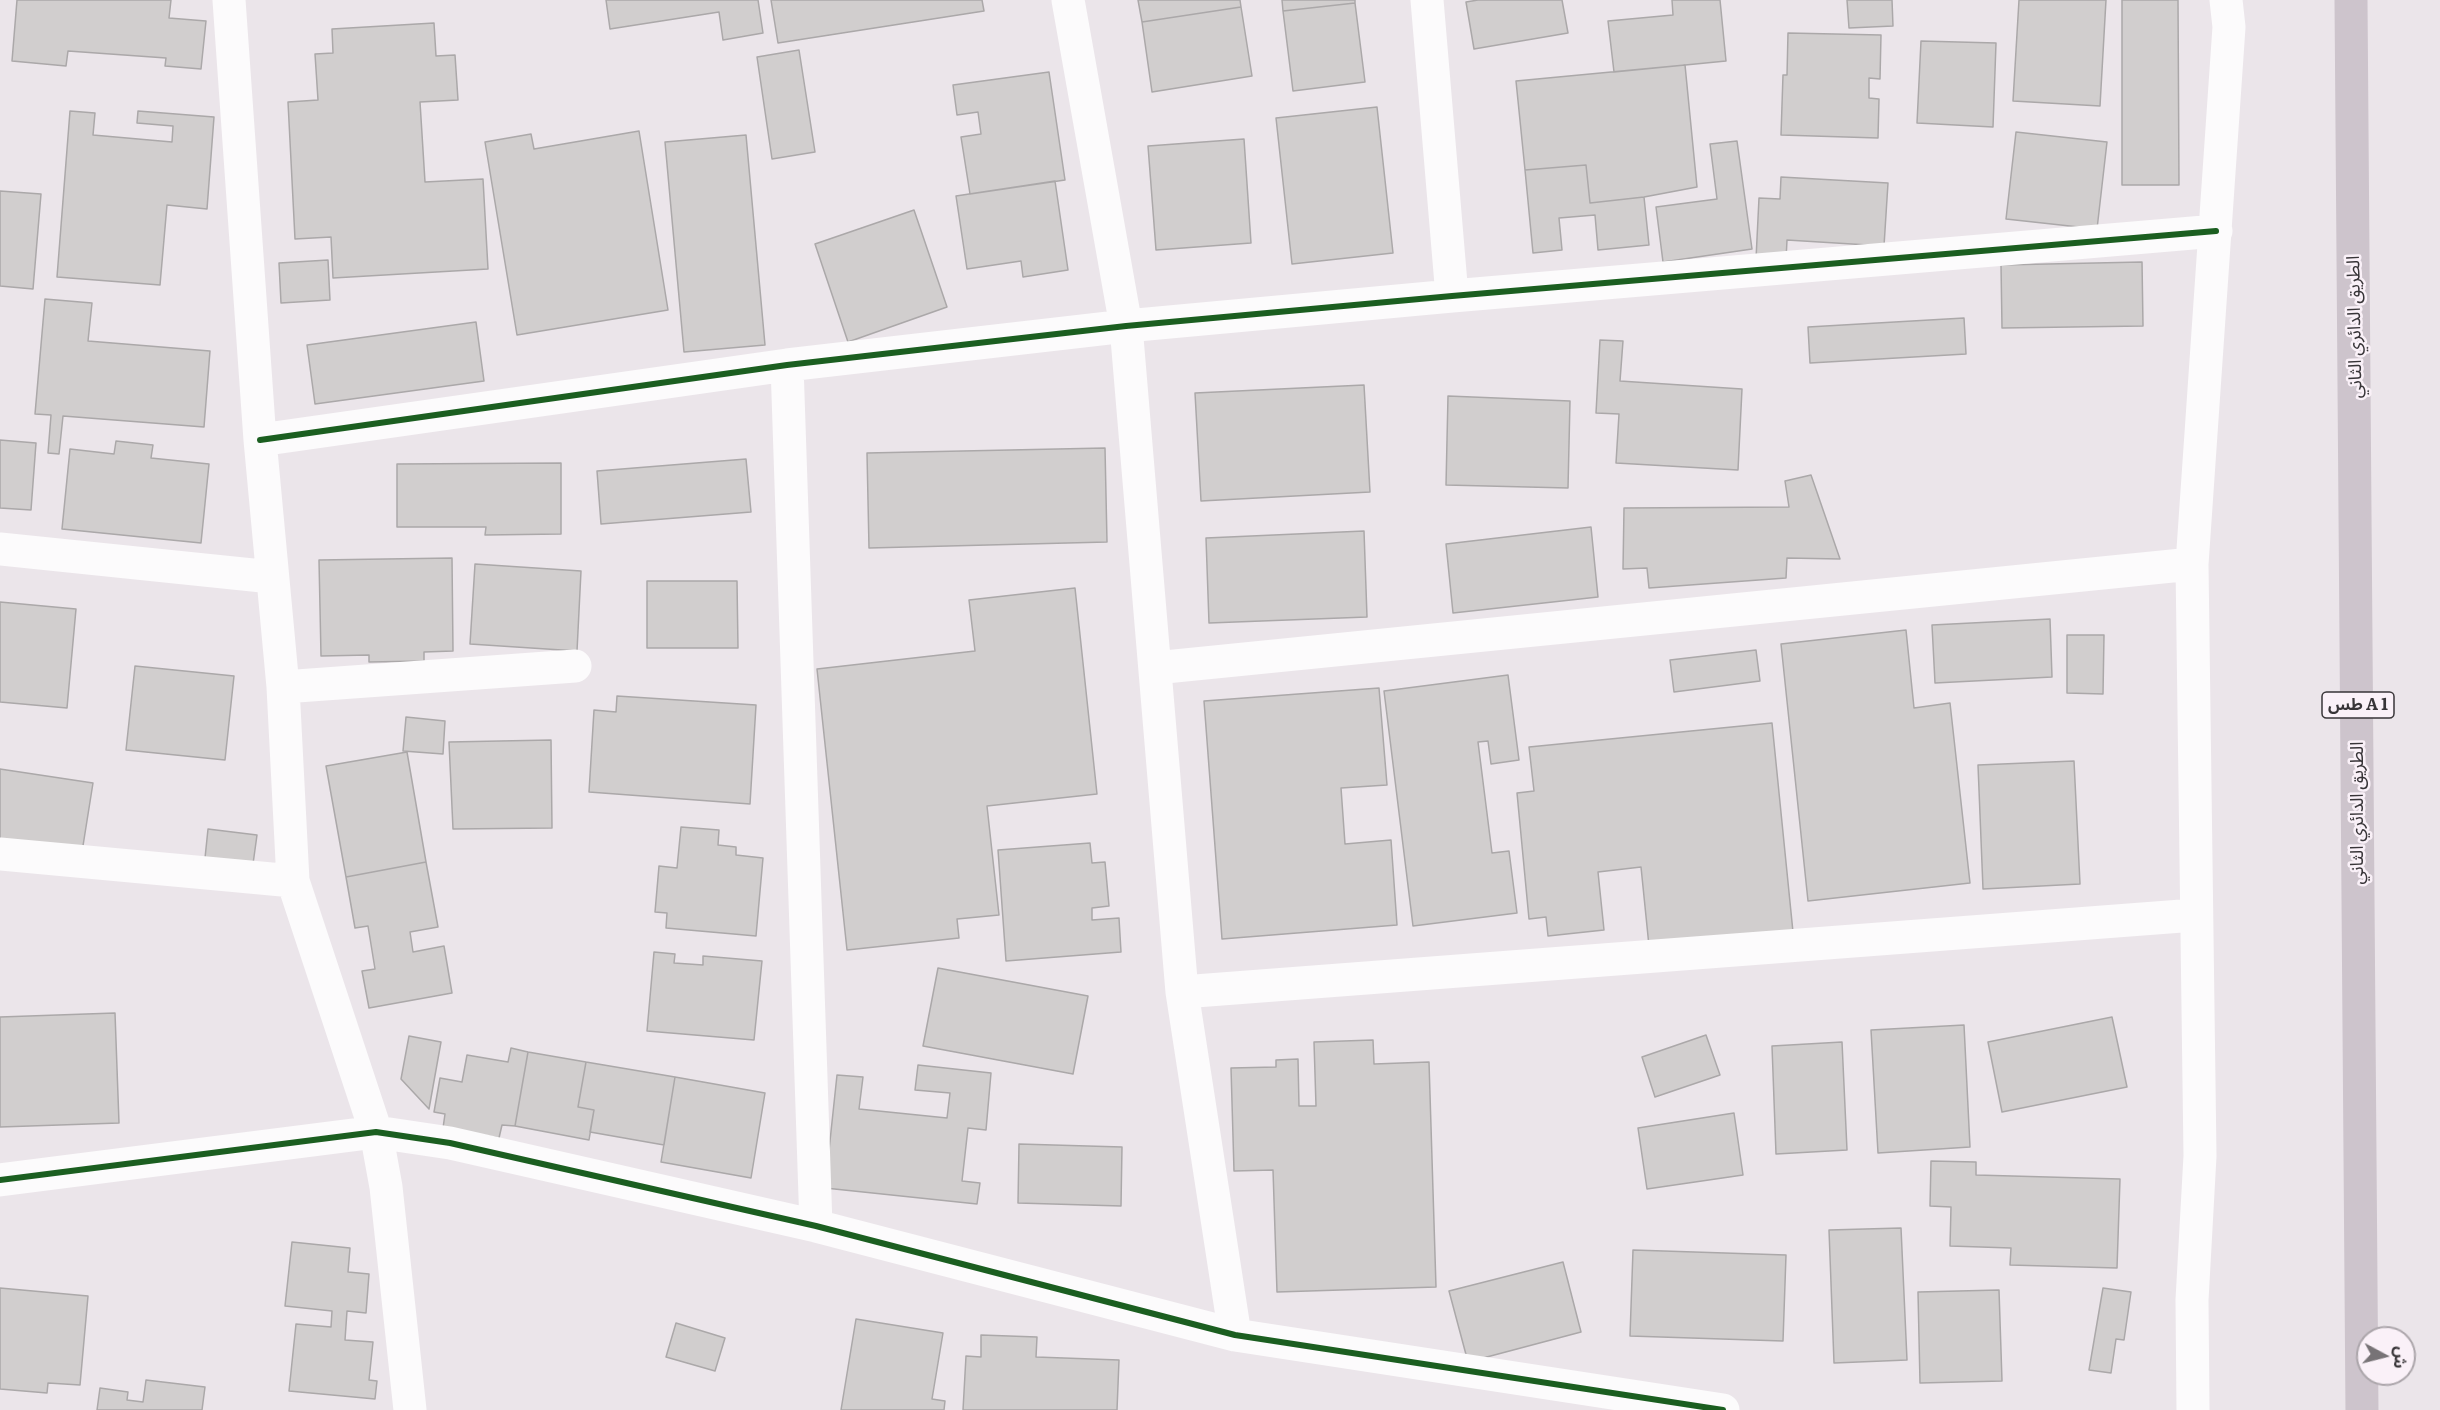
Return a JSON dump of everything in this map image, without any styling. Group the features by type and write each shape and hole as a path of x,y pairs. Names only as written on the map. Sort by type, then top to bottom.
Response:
{"highway":[{"name":"الطريق الدائري الثاني","path":"2351,0 2362,1410"}],"street":[{"path":"229,0 260,440 283,687 293,881 376,1132 386,1187 410,1410"},
{"path":"1068,0 1126,326 1182,992 1235,1335"},
{"path":"1427,0 1452,296"},
{"path":"2193,1410 2192,1300 2200,1156 2192,564 2229,27 2226,0"},
{"path":"260,440 787,365 1126,326 2216,231"},
{"path":"787,365 816,1226"},
{"path":"0,549 272,577"},
{"path":"1155,668 2192,564"},
{"path":"283,687 575,666"},
{"path":"0,854 293,881"},
{"path":"1182,992 2196,915"},
{"path":"0,1180 376,1132 450,1143 816,1226 1235,1335 1723,1410"}],"building":[{"path":"17,0 171,0 169,18 206,21 201,69 165,66 166,58 68,51 66,66 12,61"},
{"path":"606,0 758,0 763,33 723,40 719,12 610,29"},
{"path":"771,0 982,0 984,11 778,43"},
{"path":"1138,0 1240,0 1241,7 1142,22"},
{"path":"1282,0 1355,0 1355,3 1283,11"},
{"path":"1562,0 1568,33 1474,49 1466,2"},
{"path":"1672,0 1720,0 1726,61 1614,72 1608,21 1673,15"},
{"path":"1847,0 1892,0 1893,26 1849,28"},
{"path":"2019,0 2106,0 2100,106 2013,101"},
{"path":"2122,0 2178,0 2179,185 2122,185"},
{"path":"1355,3 1365,82 1293,91 1283,11"},
{"path":"1241,7 1252,76 1152,92 1142,22"},
{"path":"434,23 436,56 455,55 458,100 420,102 425,182 483,179 488,269 333,278 331,237 295,239 288,102 318,100 315,54 333,53 332,29"},
{"path":"1788,33 1881,35 1880,79 1869,78 1869,98 1879,99 1878,138 1781,135 1783,75 1787,75"},
{"path":"1921,41 1996,43 1993,127 1917,123"},
{"path":"799,50 815,152 772,159 757,57"},
{"path":"1685,65 1697,187 1644,197 1590,203 1586,165 1525,170 1516,81"},
{"path":"1049,72 1065,180 970,194 961,137 981,134 978,112 957,115 953,85"},
{"path":"1377,107 1393,253 1292,264 1276,118"},
{"path":"70,111 95,113 93,135 172,142 173,126 137,123 138,111 214,117 207,209 167,205 160,285 57,277"},
{"path":"639,131 668,310 517,335 485,142 531,134 534,149"},
{"path":"2016,132 2107,142 2097,229 2006,219"},
{"path":"746,135 765,345 684,352 665,142"},
{"path":"1244,139 1251,243 1156,250 1148,146"},
{"path":"1737,141 1752,249 1663,262 1656,207 1717,199 1710,144"},
{"path":"1586,165 1590,203 1644,197 1649,245 1598,250 1595,215 1559,218 1562,250 1533,253 1525,170"},
{"path":"1781,177 1888,183 1884,246 1787,240 1786,260 1756,259 1759,198 1780,199"},
{"path":"1055,181 1068,270 1023,277 1021,261 967,269 956,196"},
{"path":"0,191 41,194 33,289 0,286"},
{"path":"914,210 947,307 848,342 815,244"},
{"path":"328,260 330,300 281,303 279,263"},
{"path":"2142,262 2143,326 2002,328 2001,265"},
{"path":"45,299 92,303 88,341 210,351 204,427 63,416 59,454 48,453 51,415 35,414"},
{"path":"1964,318 1966,354 1810,363 1808,327"},
{"path":"476,322 484,381 315,404 307,345"},
{"path":"1600,340 1623,341 1620,381 1742,389 1738,470 1616,463 1619,414 1596,413"},
{"path":"1364,385 1370,492 1201,501 1195,393"},
{"path":"1448,396 1570,401 1568,488 1446,485"},
{"path":"0,440 36,443 31,510 0,508"},
{"path":"116,441 153,445 151,458 209,464 201,543 62,529 70,449 114,454"},
{"path":"1105,448 1107,542 869,548 867,453"},
{"path":"746,459 751,512 601,524 597,471"},
{"path":"561,463 561,534 485,535 486,527 397,527 397,464"},
{"path":"1811,475 1840,559 1787,558 1786,578 1649,588 1647,568 1623,569 1624,508 1789,507 1785,481"},
{"path":"1591,527 1598,597 1453,613 1446,544"},
{"path":"1364,531 1367,617 1209,623 1206,538"},
{"path":"452,558 453,651 424,652 424,661 369,662 369,655 321,656 319,560"},
{"path":"475,564 581,571 577,651 470,644"},
{"path":"647,581 737,581 738,648 647,648"},
{"path":"1075,588 1097,794 987,806 999,915 957,919 959,938 847,950 817,669 975,651 969,600"},
{"path":"0,602 76,609 67,708 0,702"},
{"path":"2050,619 2052,677 1935,683 1932,625"},
{"path":"1906,630 1914,708 1950,703 1970,883 1808,901 1781,644"},
{"path":"2067,635 2104,635 2103,694 2067,693"},
{"path":"1756,650 1760,681 1674,692 1670,660"},
{"path":"135,666 234,676 225,760 126,750"},
{"path":"1508,675 1519,760 1491,764 1488,741 1478,742 1492,853 1509,851 1517,913 1413,926 1384,691"},
{"path":"1379,688 1387,785 1341,788 1345,844 1391,840 1397,925 1222,939 1204,701"},
{"path":"617,696 756,705 750,804 589,792 594,710 616,712"},
{"path":"406,717 445,721 443,754 403,751"},
{"path":"1772,723 1793,932 1649,946 1641,867 1598,872 1604,930 1548,936 1546,917 1529,919 1517,793 1534,791 1529,747"},
{"path":"551,740 552,828 453,829 449,742"},
{"path":"407,752 426,862 346,877 326,766"},
{"path":"2074,761 2080,884 1983,889 1978,765"},
{"path":"0,769 93,783 82,852 0,840"},
{"path":"681,827 719,830 718,845 736,847 736,855 763,858 756,936 666,928 667,913 655,912 659,866 677,868"},
{"path":"208,829 257,835 253,864 205,858"},
{"path":"1090,843 1092,863 1105,862 1109,906 1092,908 1092,920 1119,918 1121,952 1006,961 998,850"},
{"path":"426,862 438,927 410,932 413,952 444,946 452,993 369,1008 362,971 375,969 368,926 355,928 346,877"},
{"path":"654,952 675,954 674,963 703,965 703,956 762,961 754,1040 647,1031"},
{"path":"938,968 1088,996 1073,1074 923,1046"},
{"path":"115,1013 119,1123 0,1127 0,1017"},
{"path":"2112,1017 2127,1087 2002,1112 1988,1042"},
{"path":"1964,1025 1970,1147 1878,1153 1871,1030"},
{"path":"1706,1035 1720,1075 1655,1097 1642,1057"},
{"path":"409,1036 441,1042 429,1109 401,1079"},
{"path":"1373,1040 1374,1064 1429,1062 1436,1287 1277,1292 1273,1170 1234,1171 1231,1068 1276,1067 1276,1060 1298,1059 1299,1106 1316,1106 1314,1042"},
{"path":"1842,1042 1847,1150 1776,1154 1772,1046"},
{"path":"511,1048 528,1052 515,1126 502,1125 499,1138 443,1128 445,1114 434,1112 440,1078 462,1082 467,1055 508,1062"},
{"path":"528,1052 586,1062 578,1107 594,1110 589,1140 515,1126"},
{"path":"586,1062 675,1077 664,1145 590,1132 594,1110 578,1107"},
{"path":"918,1065 991,1073 986,1130 968,1128 962,1181 980,1183 977,1204 825,1188 837,1075 863,1077 859,1109 947,1118 950,1093 915,1090"},
{"path":"675,1077 765,1093 751,1178 661,1162"},
{"path":"1734,1113 1743,1175 1647,1189 1638,1128"},
{"path":"1019,1144 1122,1147 1121,1206 1018,1203"},
{"path":"1931,1161 1976,1162 1976,1175 2120,1179 2117,1268 2010,1265 2011,1248 1950,1246 1951,1207 1930,1206"},
{"path":"1901,1228 1907,1360 1834,1363 1829,1230"},
{"path":"292,1242 350,1248 348,1272 369,1274 366,1313 347,1311 345,1340 373,1342 369,1380 377,1381 375,1399 289,1391 296,1324 331,1327 332,1311 285,1306"},
{"path":"1633,1250 1786,1255 1783,1341 1630,1336"},
{"path":"1563,1262 1581,1332 1468,1362 1449,1291"},
{"path":"0,1288 88,1296 80,1385 48,1383 47,1393 0,1389"},
{"path":"2103,1288 2131,1292 2124,1340 2116,1339 2111,1373 2089,1370"},
{"path":"1999,1290 2002,1381 1920,1383 1918,1292"},
{"path":"856,1319 943,1333 932,1399 945,1401 944,1410 841,1410"},
{"path":"676,1323 725,1338 715,1371 666,1357"},
{"path":"981,1335 1037,1337 1036,1357 1119,1360 1117,1410 963,1410 966,1356 981,1357"},
{"path":"146,1380 205,1387 202,1410 97,1410 100,1388 128,1392 127,1400 143,1402"}],"cycle path":[{"path":"260,440 787,365 1126,326 2216,231"},
{"path":"0,1180 376,1132 450,1143 816,1226 1235,1335 1723,1410"}]}
